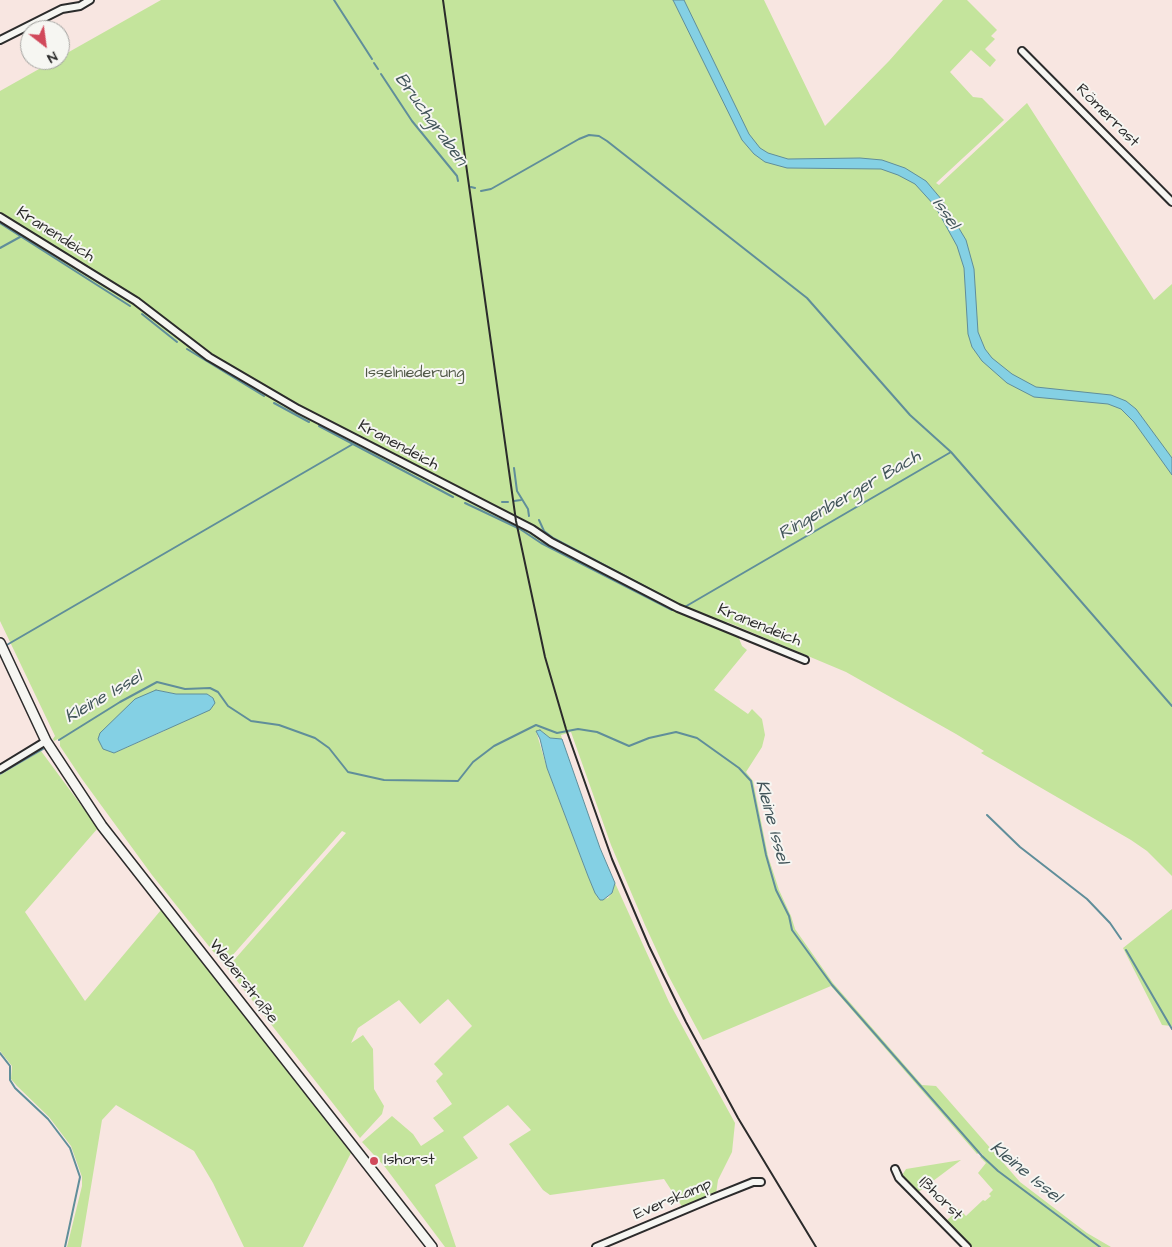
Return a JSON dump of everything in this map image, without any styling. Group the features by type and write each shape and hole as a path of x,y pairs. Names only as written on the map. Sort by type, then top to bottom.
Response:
{"main road":[{"name":"Weberstraße","path":"1,646 46,741 108,833 432,1247"}],"street":[{"path":"0,40 62,9 90,0"},
{"name":"Römerrast","path":"1022,51 1172,202"},
{"name":"Kranendeich","path":"0,217 136,301 209,357 298,409 532,529 551,542 681,609 805,660"},
{"path":"0,769 46,741"},
{"name":"Ißhorst","path":"895,1169 899,1178 968,1247"},
{"name":"Everskamp","path":"596,1247 753,1182 761,1182"}],"green space":[{"name":"Isselniederung","path":"161,0 764,0 825,126 889,61 943,0 967,0 997,30 991,36 995,39 985,49 996,60 990,67 971,50 950,72 973,97 982,98 1004,120 936,183 939,185 1027,103 1154,300 1172,284 1172,876 1147,851 1131,840 981,753 984,751 956,734 846,672 727,622 721,630 738,636 742,646 747,650 714,690 748,714 752,709 762,719 765,735 762,747 746,772 753,781 768,856 795,929 833,983 922,1085 936,1086 1020,1182 1087,1233 1111,1247 970,1247 946,1221 959,1209 966,1216 983,1200 985,1201 991,1196 989,1194 993,1190 978,1173 986,1163 980,1157 983,1155 980,1152 977,1154 831,986 703,1040 668,975 645,925 611,845 571,732 561,735 562,739 550,738 540,730 536,731 547,768 588,876 600,900 608,898 612,893 615,883 669,1002 735,1123 732,1152 718,1180 716,1194 683,1208 664,1179 550,1195 543,1190 509,1144 531,1130 508,1105 463,1137 478,1158 435,1185 456,1247 445,1247 385,1167 362,1142 392,1116 413,1134 421,1146 444,1131 433,1118 452,1104 436,1081 443,1074 434,1064 472,1026 448,999 420,1024 399,1000 358,1028 351,1043 363,1035 373,1049 374,1089 384,1106 382,1114 360,1138 227,968 346,833 342,831 224,965 152,875 82,779 60,746 60,741 58,739 54,741 55,736 0,621 0,91 37,70 70,70 70,51","holes":["156,690 176,694 207,694 213,698 164,731 114,753"]},
{"path":"41,751 98,828 25,912 85,1001 161,910 351,1153 303,1247 244,1247 213,1183 194,1151 116,1105 102,1120 81,1247 67,1247 82,1186 82,1177 71,1146 49,1117 11,1079 12,1066 0,1051 0,775"},
{"path":"1172,909 1172,1026 1162,1025 1123,948"},
{"path":"961,1160 917,1193 901,1177 906,1169"}],"water":[{"name":"Issel","path":"673,0 684,0 749,134 760,148 768,153 788,159 860,158 882,160 905,168 926,181 942,200 966,240 974,269 978,332 985,349 992,358 1012,374 1036,387 1111,395 1126,401 1136,409 1172,458 1172,475 1134,422 1121,409 1108,404 1034,397 1007,383 982,361 972,347 968,334 964,268 957,246 935,206 915,184 881,169 787,168 765,162 754,154 742,140"},
{"path":"156,690 176,694 207,694 213,698 215,703 210,710 114,753 103,749 98,739 100,733 135,699"},
{"path":"540,730 550,738 562,739 600,848 615,883 612,893 603,900 600,900 595,893 547,768 540,739 536,731"}],"waterway":[{"name":"Bruchgraben","path":"334,0 372,59"},
{"name":"Bruchgraben","path":"374,63 378,69"},
{"name":"Bruchgraben","path":"381,74 412,121 457,176 458,181"},
{"path":"481,191 491,189 589,135 599,136 607,141 807,298 910,415 951,452 1172,706"},
{"path":"471,187 475,188"},
{"name":"Ringenberger Bach","path":"0,223 130,306"},
{"name":"Ringenberger Bach","path":"0,248 20,237"},
{"path":"142,314 177,342"},
{"path":"187,349 264,396"},
{"path":"274,403 309,422"},
{"name":"Ringenberger Bach","path":"319,426 453,497"},
{"path":"5,646 353,444"},
{"name":"Ringenberger Bach","path":"683,608 951,452"},
{"path":"514,468 517,491 528,509 529,516"},
{"path":"514,501 521,500"},
{"path":"502,502 508,502"},
{"name":"Ringenberger Bach","path":"465,503 520,529 541,543 672,610 679,610"},
{"path":"539,520 544,531 553,538 676,603"},
{"name":"Kleine Issel","path":"59,740 120,702 157,682 185,689 210,688 218,692 228,706 251,721 279,725 315,738 329,748 348,772 384,780 458,781 473,762 494,746 536,725 557,733 578,729 597,732 629,746 649,738 676,732 697,738 739,768 751,781 766,855 776,890 789,916 792,930 832,985 982,1156 998,1171 1100,1247"},
{"name":"Kleine Issel","path":"0,774 43,749"},
{"path":"987,815 1020,847 1087,899 1110,923 1121,939"},
{"path":"1126,950 1172,1029"},
{"path":"0,1053 10,1066 10,1080 15,1088 48,1119 70,1148 80,1177 65,1247"}],"railway":[{"path":"443,0 516,521 545,657 566,729 612,859 649,946 686,1022 738,1118 816,1247"}],"place":[{"name":"Ishorst","path":"374,1161"}]}
